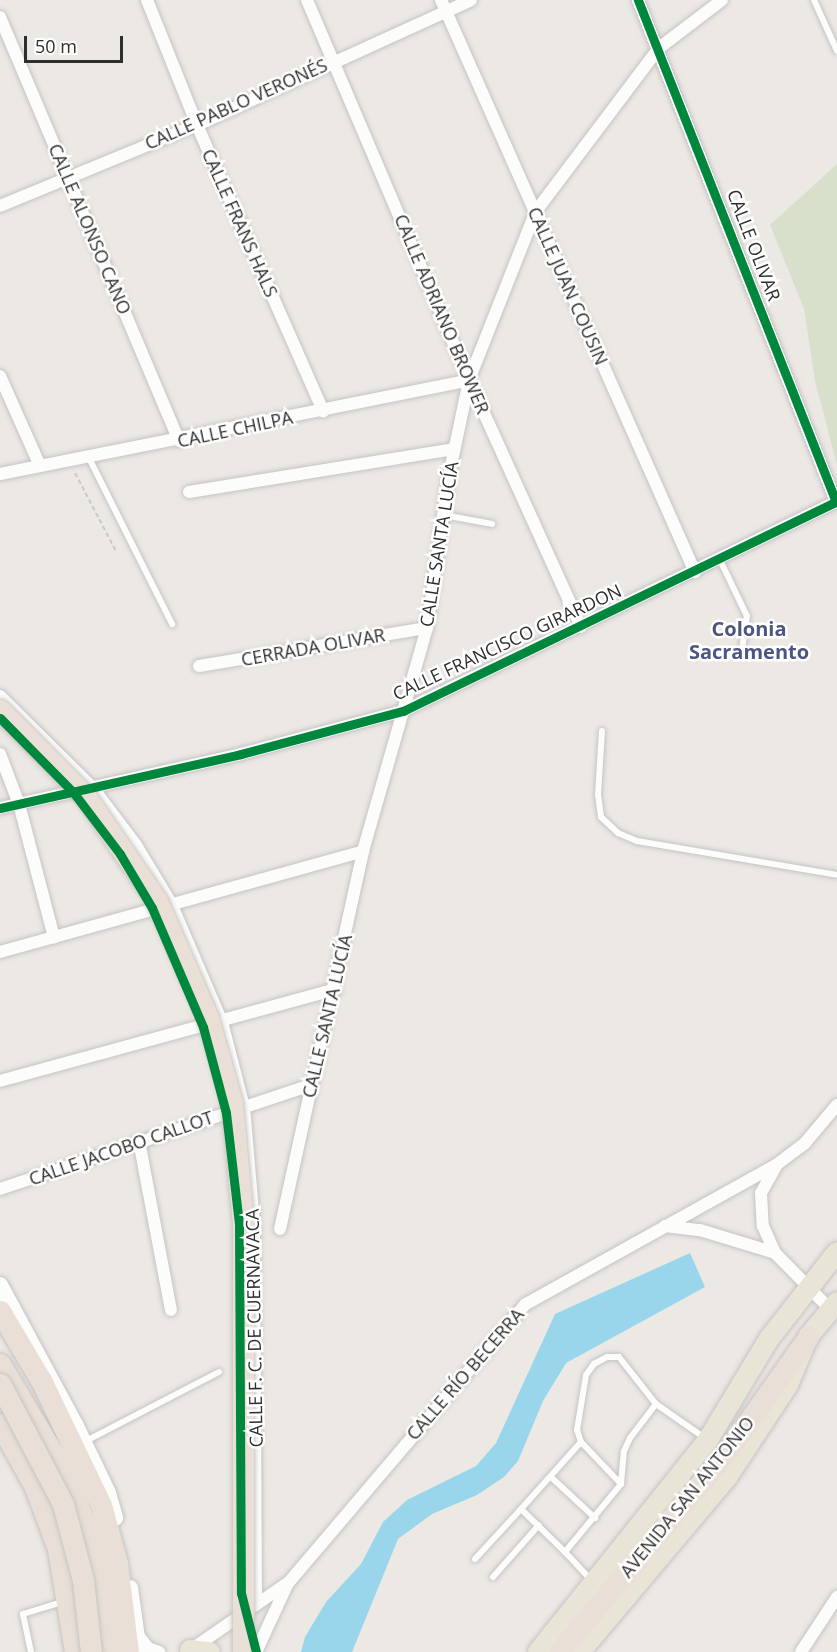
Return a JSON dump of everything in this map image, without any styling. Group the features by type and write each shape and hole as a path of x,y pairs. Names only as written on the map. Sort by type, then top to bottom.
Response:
{"highway":[{"path":"0,710 86,797 157,901 204,1008 219,1054 232,1103 243,1223 252,1651"},
{"path":"0,1311 47,1391 101,1505 117,1563 128,1652"},
{"name":"AVENIDA SAN ANTONIO","path":"559,1652 727,1452 808,1337"},
{"path":"0,1340 55,1433 103,1543 119,1652"},
{"path":"0,1364 64,1472 72,1585 81,1652"},
{"path":"0,1382 88,1549 105,1652"},
{"path":"0,1398 67,1508 94,1545 112,1652"},
{"path":"0,1398 60,1515 97,1652"},
{"path":"0,1425 35,1487 58,1549 75,1652"},
{"path":"67,1508 83,1580 89,1652"},
{"path":"72,1585 80,1600 89,1652"}],"main road":[{"path":"538,1652 595,1584 708,1440 769,1339 808,1286 837,1252"},
{"path":"0,1285 84,1442 108,1493 122,1542 139,1652"},
{"path":"580,1652 728,1476 788,1385 808,1337 834,1305"},
{"path":"0,1439 47,1540 59,1603 65,1652"},
{"path":"186,1651 210,1652"}],"street":[{"name":"CALLE FRANS HALS","path":"147,0 197,125 323,411"},
{"name":"CALLE ADRIANO BROWER","path":"307,0 469,380 581,627"},
{"name":"CALLE JUAN COUSIN","path":"441,0 694,572"},
{"name":"CALLE PABLO VERONÉS","path":"0,206 67,176 197,125 471,0"},
{"name":"CALLE OLIVAR","path":"638,0 659,48 836,502"},
{"name":"CALLE SANTA LUCÍA","path":"280,1229 311,1085 336,989 363,851 427,628 454,449 469,380 536,211 659,48 722,0"},
{"name":"CALLE ALONSO CANO","path":"0,17 179,441"},
{"path":"0,376 40,466"},
{"name":"CALLE CHILPA","path":"0,474 179,441 469,380"},
{"path":"189,492 454,449"},
{"name":"CALLE FRANCISCO GIRARDON","path":"0,808 93,788 403,711 720,560 836,502"},
{"name":"CERRADA OLIVAR","path":"200,666 427,628"},
{"name":"CALLE F. C. DE CUERNAVACA","path":"0,696 93,788 136,845 171,903 222,1022 244,1107 254,1235 256,1604"},
{"path":"0,754 19,804 54,937"},
{"path":"0,952 363,851"},
{"path":"0,1081 336,989"},
{"name":"CALLE JACOBO CALLOT","path":"0,1189 311,1085"},
{"name":"CALLE RÍO BECERRA","path":"186,1651 289,1582 514,1315 541,1294 777,1166 805,1143 835,1110"},
{"path":"139,1141 171,1310"},
{"path":"777,1166 760,1202 763,1226 776,1253 808,1286 834,1305"},
{"path":"665,1226 700,1230 776,1253"},
{"path":"252,1651 289,1582"},
{"path":"801,1652 837,1597"},
{"path":"137,1632 148,1648 159,1652"}],"lane":[{"path":"814,0 837,51"},
{"path":"89,458 172,624"},
{"path":"444,515 492,524"},
{"path":"720,560 747,616 741,656"},
{"path":"602,731 598,795 601,817 618,833 637,841 837,875"},
{"path":"621,1484 581,1442 577,1430 586,1375 594,1364 607,1357 619,1357 629,1364 656,1404 708,1440"},
{"path":"84,1442 219,1372"},
{"path":"565,1552 621,1484 630,1438 656,1404"},
{"path":"475,1559 552,1478 581,1442"},
{"path":"552,1478 595,1518"},
{"path":"522,1509 595,1584"},
{"path":"493,1577 538,1525"},
{"path":"31,1652 23,1614 59,1603"}],"path":[{"path":"69,462 117,553"}],"green space":[{"path":"837,164 837,465 815,381 804,309 770,225"}],"water":[{"path":"690,1253 705,1287 566,1363 543,1401 518,1461 504,1477 477,1495 432,1514 398,1539 352,1652 301,1652 305,1637 326,1602 361,1564 383,1522 407,1500 476,1466 496,1443 555,1314"}],"cycle path":[{"path":"0,808 241,754 403,711 836,502 638,0"},
{"path":"0,718 73,792 120,854 152,908 203,1027 226,1113 239,1224 241,1593 256,1652"}],"district":[{"name":"Colonia Sacramento","path":"749,640"}]}
